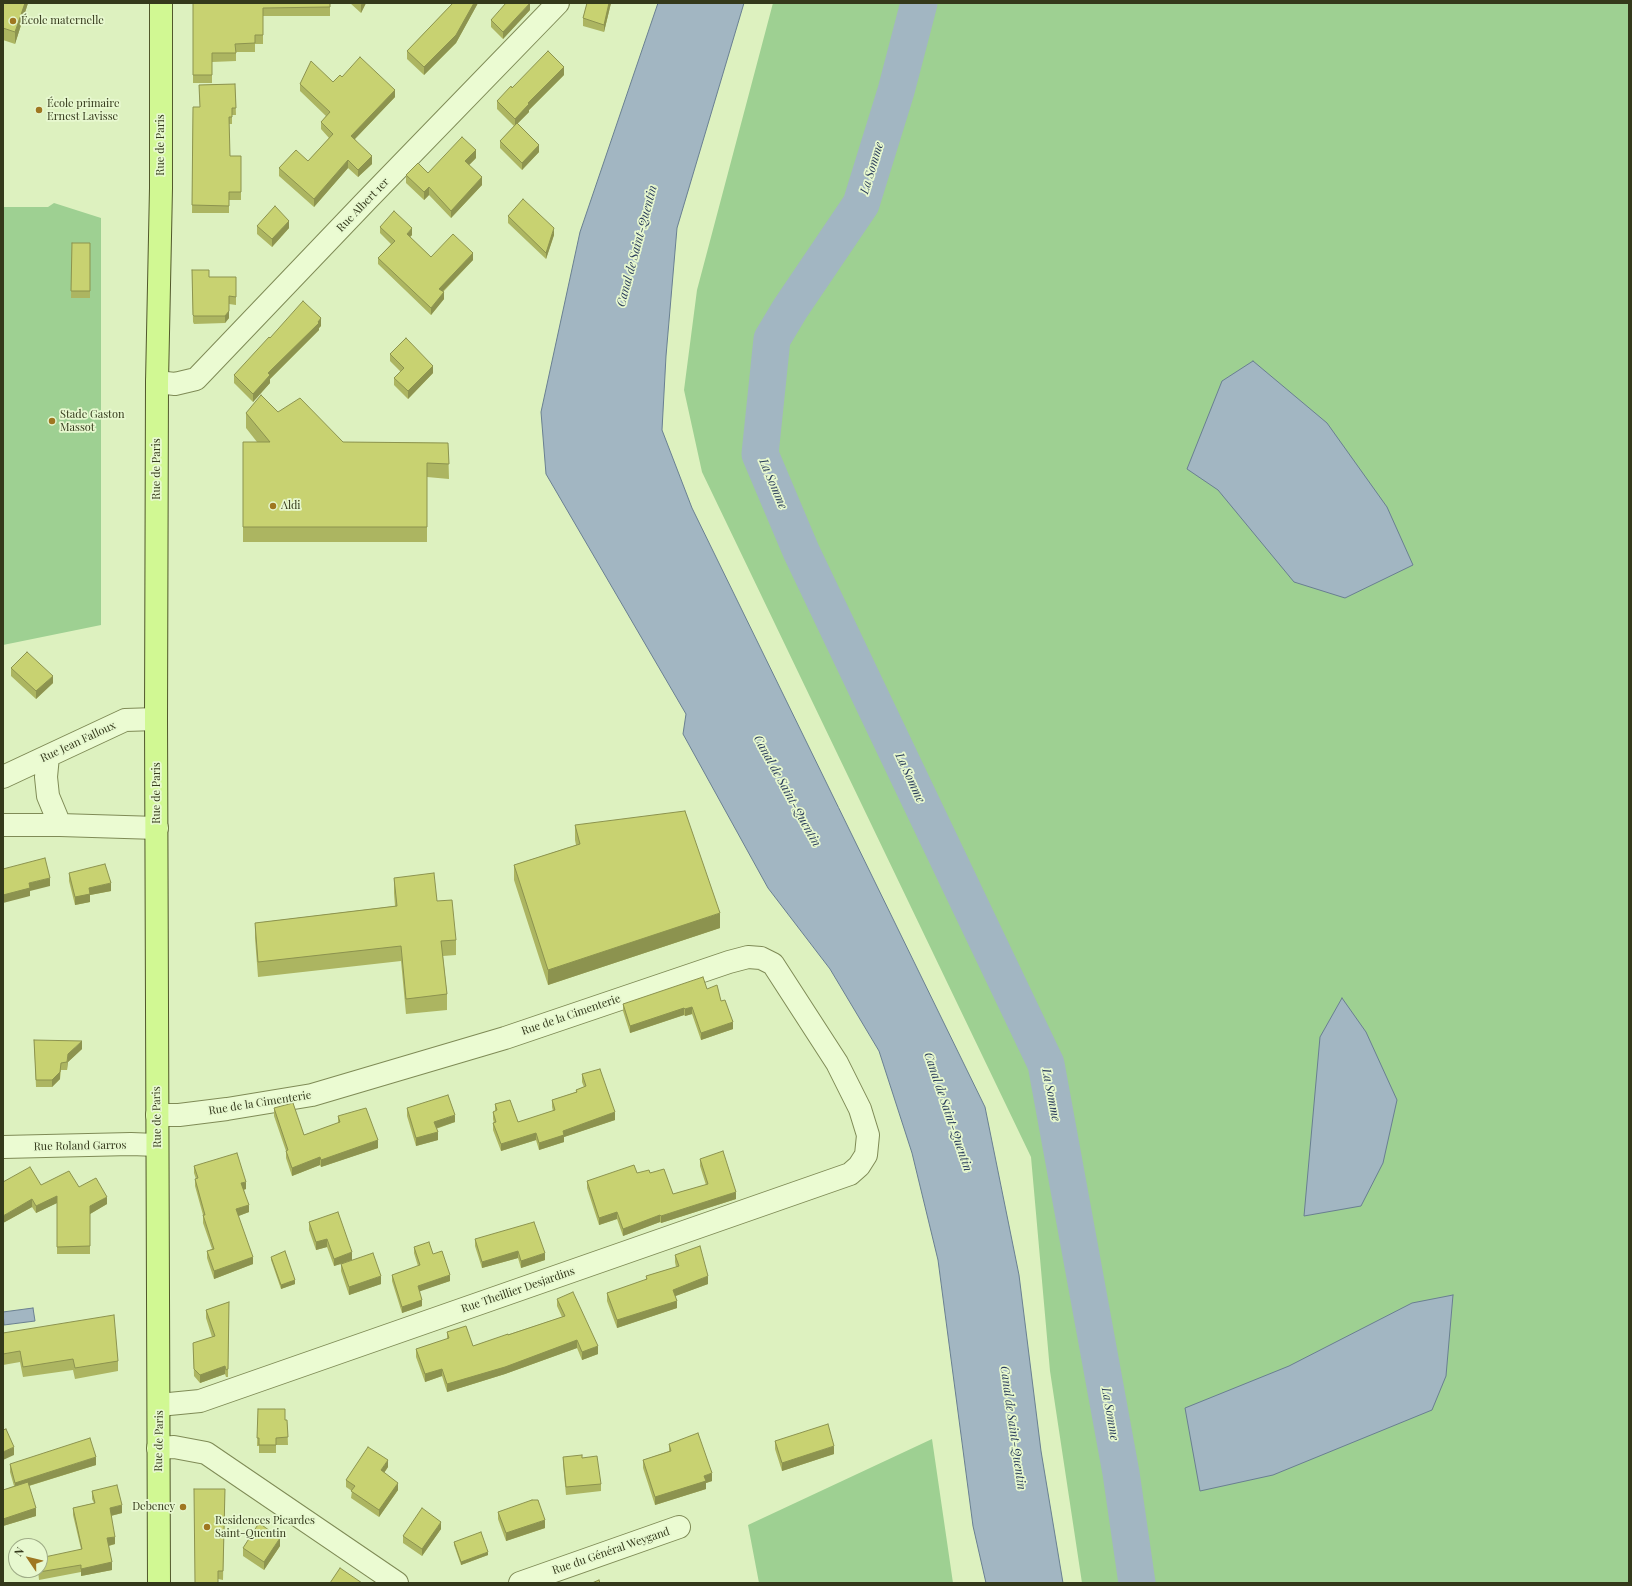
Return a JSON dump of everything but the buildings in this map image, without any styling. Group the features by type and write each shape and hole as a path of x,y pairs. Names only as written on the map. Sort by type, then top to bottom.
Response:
{"main road":[{"name":"Rue de Paris","path":"159,1583 156,719 157,382 161,188 161,3"}],"street":[{"name":"Rue Albert 1er","path":"157,382 175,384 196,379 558,3"},
{"name":"Rue Jean Falloux","path":"3,777 125,720 156,719"},
{"path":"48,756 46,777 48,796 60,825"},
{"path":"3,825 157,828"},
{"name":"Rue de la Cimenterie","path":"157,1115 179,1115 220,1110 312,1095 505,1038 729,962 748,957 761,958 773,964 837,1063 860,1109 868,1134 866,1154"},
{"name":"Rue Roland Garros","path":"3,1147 131,1144 157,1145"},
{"name":"Rue Theillier Desjardins","path":"159,1405 200,1401 850,1174 860,1166 866,1154"},
{"path":"158,1448 174,1447 206,1453 397,1583"},
{"name":"Rue du Général Weygand","path":"520,1583 678,1527"}],"green space":[{"path":"773,3 1629,3 1629,1583 1082,1583 1050,1371 1031,1157 702,472 684,390 697,290"},
{"name":"Stade Gaston Massot","path":"54,203 101,218 101,625 3,645 3,207 48,207"},
{"path":"932,1439 953,1583 759,1583 748,1525"}],"water":[{"name":"Canal de Saint-Quentin","path":"658,3 744,3 677,228 666,356 662,430 692,508 985,1107 1019,1275 1041,1451 1063,1583 986,1583 973,1526 938,1260 912,1153 879,1051 830,969 768,888 683,734 686,714 546,474 541,412 580,232"},
{"path":"1253,361 1327,423 1387,507 1413,565 1345,598 1294,582 1218,490 1187,469 1222,381"},
{"path":"1342,998 1366,1032 1397,1100 1383,1163 1361,1206 1304,1216 1320,1037"},
{"path":"1453,1295 1446,1376 1432,1410 1273,1475 1200,1491 1185,1408 1289,1366 1412,1303"},
{"path":"33,1308 35,1321 4,1325 3,1312"}],"waterway":[{"name":"La Somme","path":"919,3 896,91 861,204 790,309 772,339 760,454 801,551 1046,1064 1121,1473 1137,1583"}],"place":[{"name":"École maternelle","path":"13,21"},
{"name":"École primaire Ernest Lavisse","path":"39,110"},
{"name":"Stade Gaston Massot","path":"52,421"},
{"name":"Aldi","path":"273,506"},
{"name":"Debeney","path":"183,1507"},
{"name":"Residences Picardes Saint-Quentin","path":"207,1527"}]}
